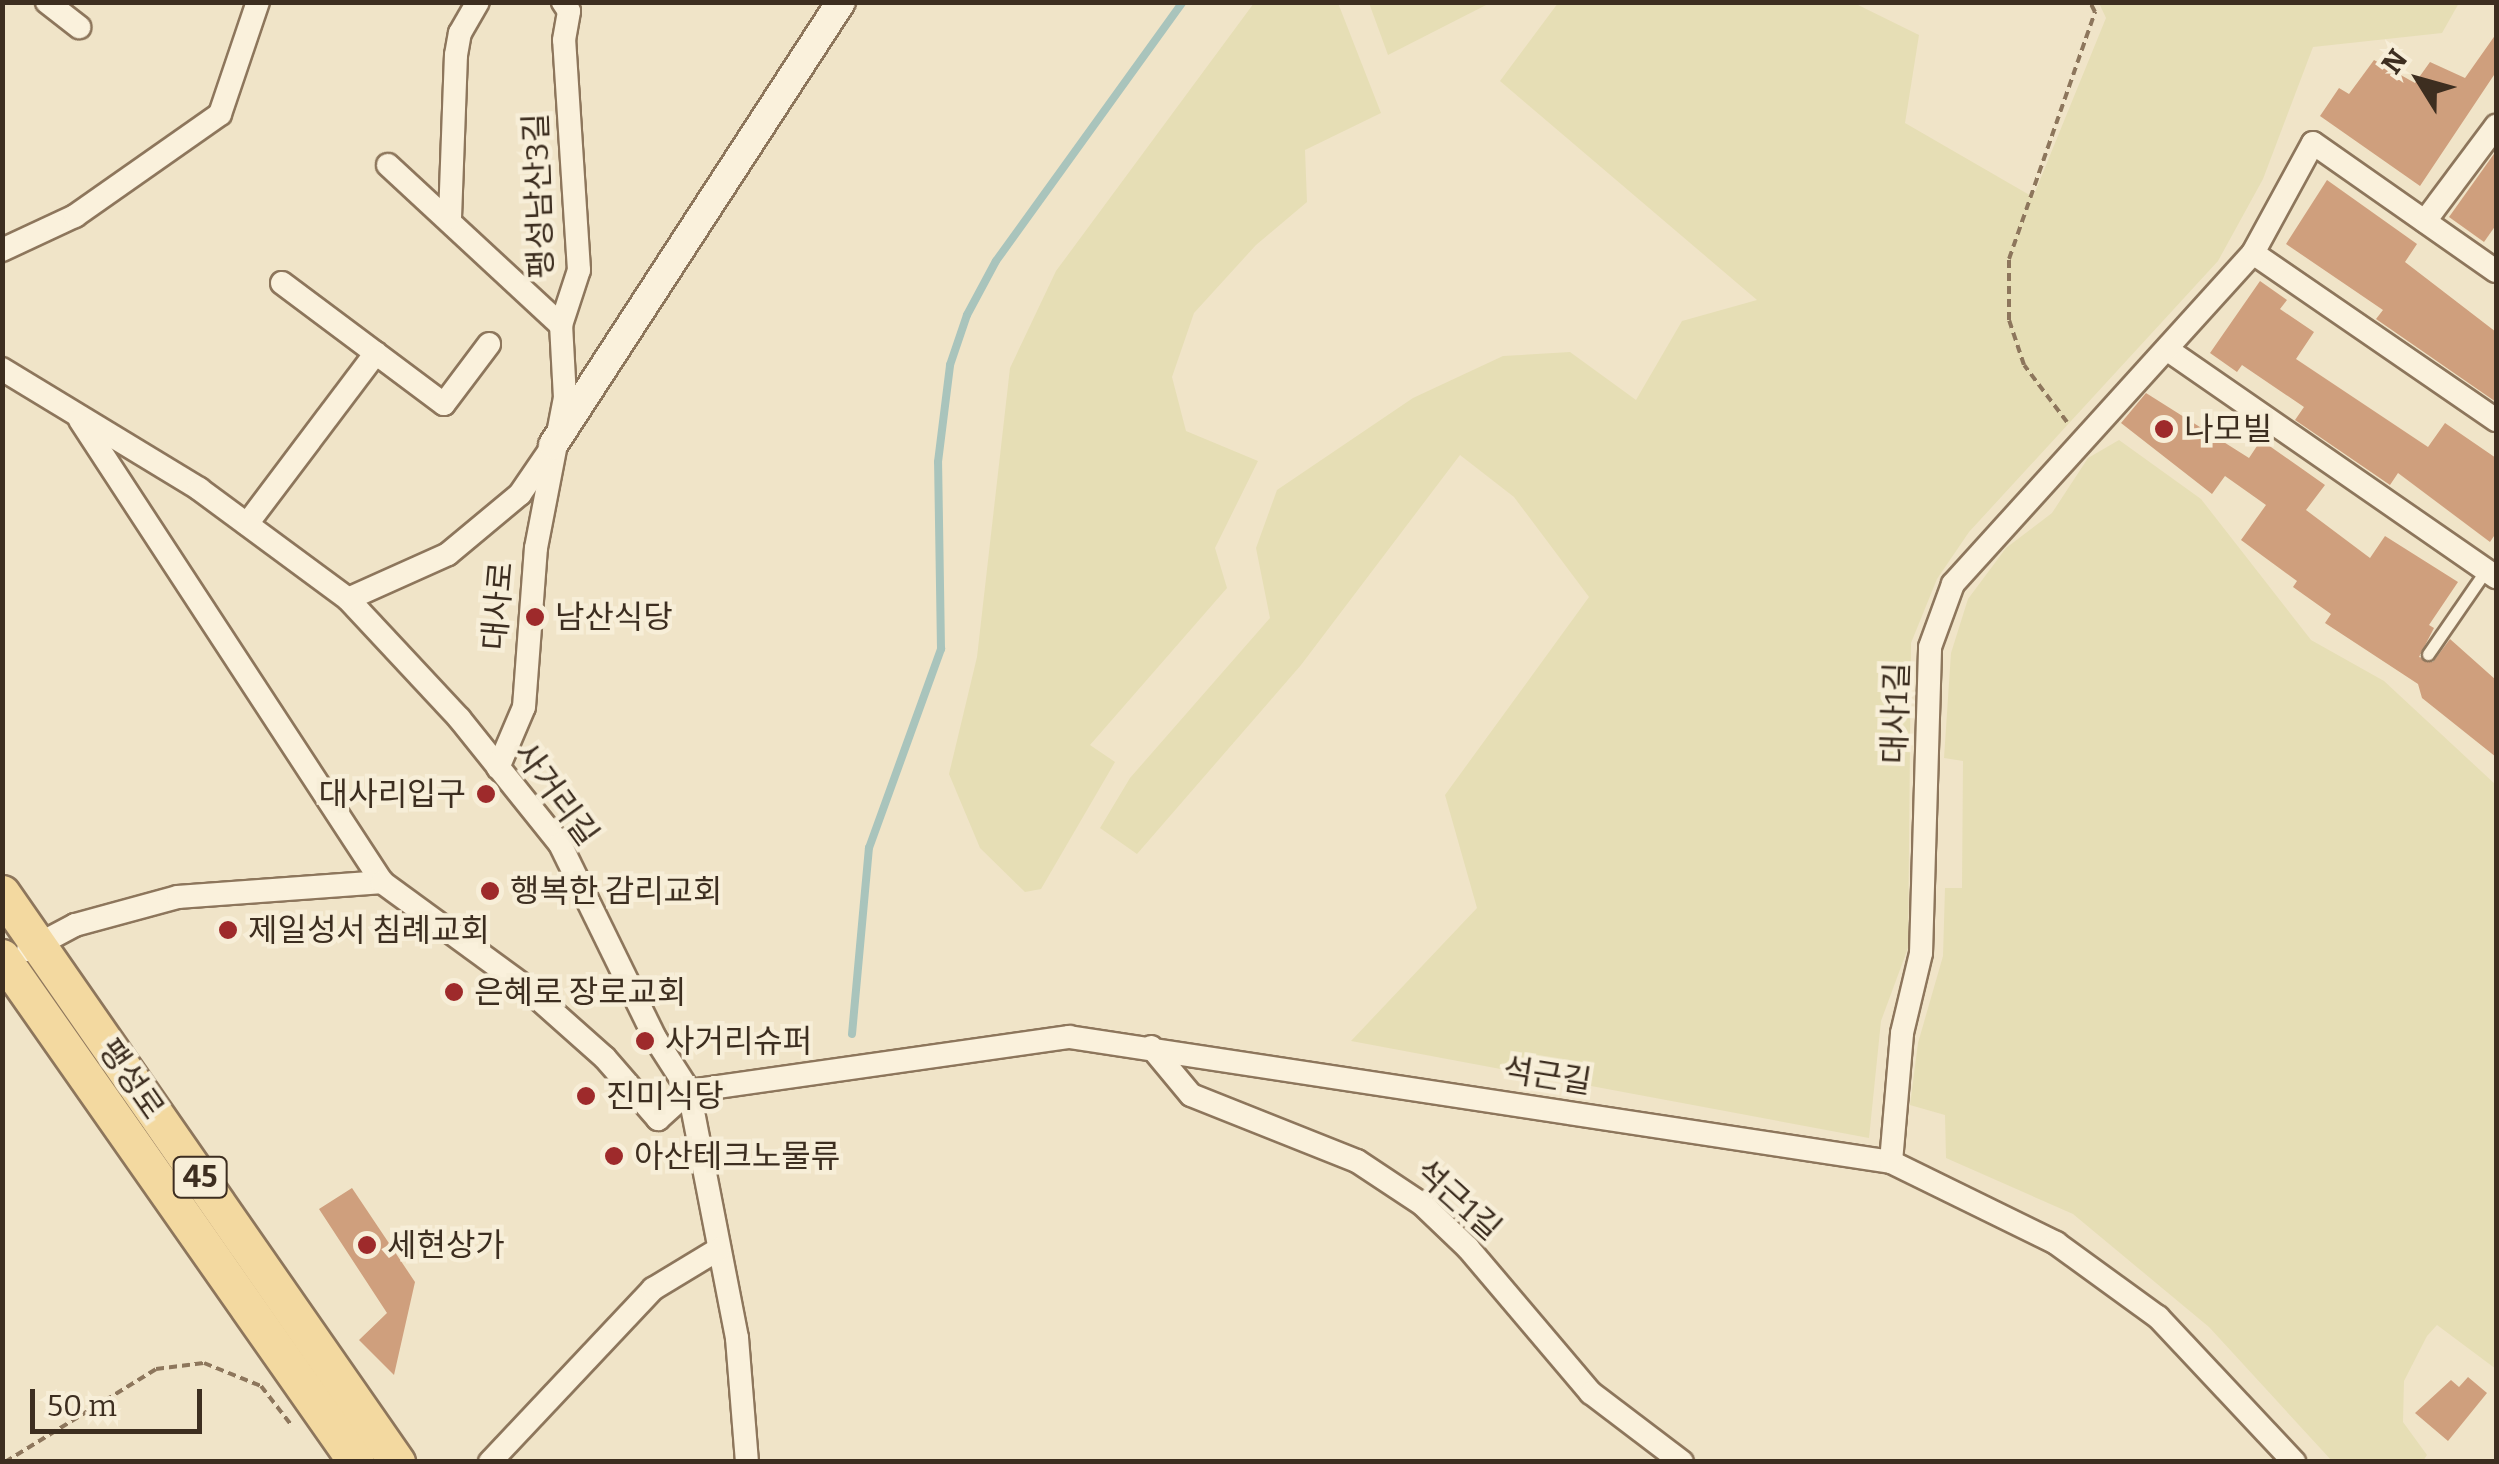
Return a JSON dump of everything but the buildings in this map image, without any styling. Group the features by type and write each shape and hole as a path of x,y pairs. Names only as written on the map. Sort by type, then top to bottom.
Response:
{"main road":[{"name":"팽성로","path":"2,893 397,1462"},
{"name":"팽성로","path":"3,961 356,1462"}],"street":[{"path":"47,2 79,27"},
{"path":"2,250 75,216 220,114 258,2"},
{"path":"450,218 456,55 460,33 478,2"},
{"name":"팽성남산3길","path":"553,446 564,398 561,325 579,270 564,40 568,10 563,2"},
{"path":"348,598 448,554 520,494 841,2"},
{"path":"2426,221 2496,126"},
{"name":"대사1길","path":"1891,1162 1902,1034 1921,953 1930,648 1953,584 2253,253 2313,142 2496,272"},
{"path":"388,165 450,218 561,325"},
{"path":"2253,253 2496,420"},
{"path":"282,283 444,404 488,344"},
{"path":"2168,350 2491,574"},
{"path":"246,524 376,353"},
{"name":"사거리길","path":"2,368 246,524 348,598 560,844 655,1038 688,1091 737,1338 747,1462"},
{"path":"78,416 382,882 524,986 605,1058 658,1119 688,1091"},
{"name":"대사로","path":"498,768 524,707 527,622 553,446"},
{"path":"3,961 75,924 178,897 382,882"},
{"name":"석근길","path":"688,1091 1070,1037 1891,1162 2056,1243 2158,1317 2294,1462"},
{"name":"석근1길","path":"1151,1047 1191,1094 1357,1162 1422,1204 1591,1392 1682,1462"},
{"path":"490,1462 653,1290 719,1248"}],"lane":[{"path":"2428,654 2491,574"}],"path":[{"path":"2079,444 2024,366 2010,320 2009,260 2096,12 2090,2"},
{"path":"4,1462 156,1369 204,1363 261,1386 295,1429"}],"shaded area":[{"path":"1369,2 1490,3 1388,55"},
{"path":"1254,3 1338,3 1381,113 1305,150 1307,202 1256,245 1194,313 1172,377 1186,431 1258,461 1215,548 1227,588 1090,745 1115,762 1041,889 1025,892 980,848 949,774 977,657 1010,368 1056,271"},
{"path":"1558,3 1854,3 1919,35 1905,123 2033,197 2106,18 2099,3 2459,3 2442,33 2313,47 2263,179 2218,261 1969,532 1937,579 1911,643 1908,948 1881,1021 1869,1138 1351,1041 1477,908 1445,795 1589,597 1514,497 1460,455 1301,665 1137,854 1100,828 1130,778 1270,618 1256,548 1277,490 1413,398 1503,356 1570,352 1636,400 1682,321 1757,300 1500,81"},
{"path":"2119,440 2201,499 2311,640 2384,681 2496,785 2496,1369 2437,1325 2427,1336 2404,1381 2403,1422 2427,1455 2423,1461 2332,1461 2209,1327 2073,1214 1946,1158 1945,1115 1910,1105 1918,1043 1943,956 1945,888 1962,888 1963,761 1944,758 1951,653 1968,599 2006,548 2052,513 2088,458"}],"waterway":[{"path":"852,1034 869,848 941,649 938,462 950,365 967,315 996,261 1183,2"}],"place":[{"name":"나모빌","path":"2164,429"},
{"name":"남산식당","path":"535,617"},
{"name":"대사리입구","path":"486,794"},
{"name":"행복한 감리교회","path":"490,891"},
{"name":"제일성서 침례교회","path":"228,930"},
{"name":"은혜로 장로교회","path":"454,992"},
{"name":"사거리슈퍼","path":"645,1041"},
{"name":"진미식당","path":"586,1096"},
{"name":"아산테크노물류","path":"614,1156"},
{"name":"세현상가","path":"367,1245"}]}
